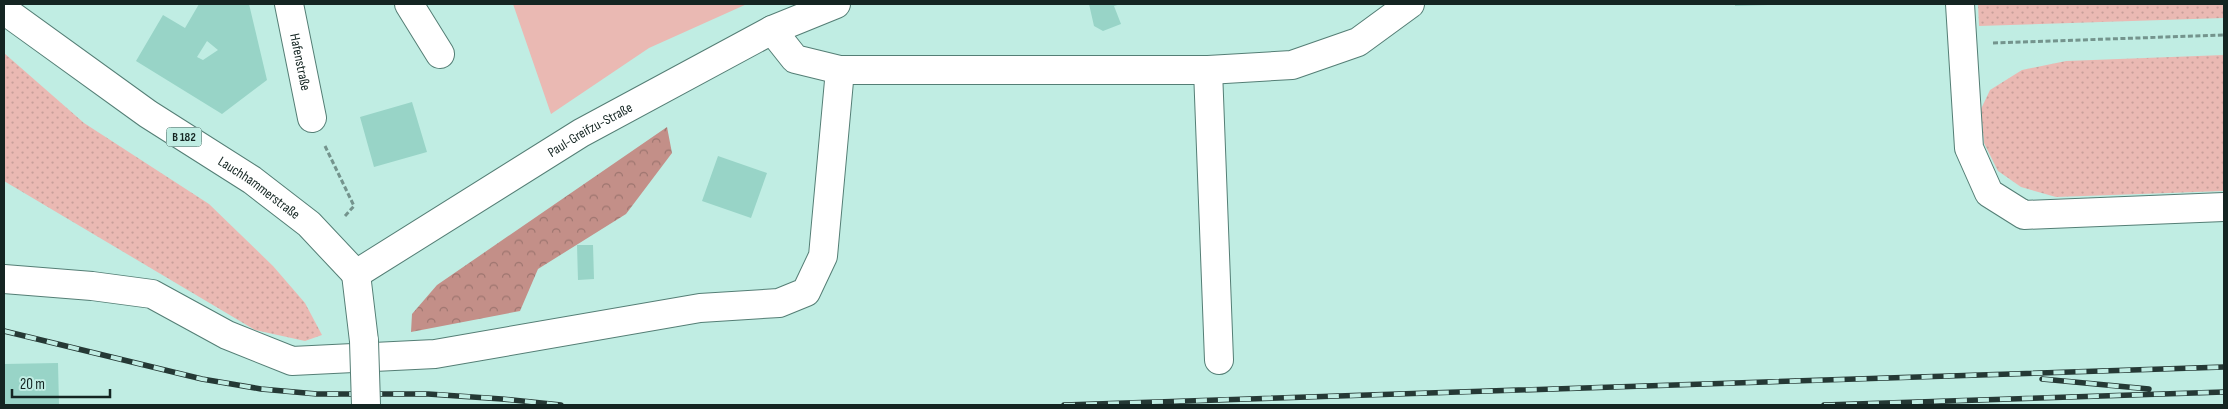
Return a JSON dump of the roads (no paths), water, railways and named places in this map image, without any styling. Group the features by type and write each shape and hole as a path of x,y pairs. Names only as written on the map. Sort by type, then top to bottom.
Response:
{"main road":[{"name":"Hafenstraße","path":"289,4 312,118"},
{"path":"409,4 440,54"},
{"name":"Paul-Greifzu-Straße","path":"356,274 581,133 772,30 836,4"},
{"path":"772,30 795,59 840,70 1208,70 1292,65 1358,42 1410,4"},
{"path":"1960,4 1969,148 1989,193 2024,215 2224,207"},
{"name":"Lauchhammerstraße","path":"4,10 148,114 252,180 309,224 356,274"},
{"path":"4,279 92,286 152,294 227,335 292,360 435,354 700,308 779,303 806,292 823,256 840,70"},
{"path":"1208,70 1219,360"},
{"path":"356,274 364,341 366,405"}],"railway":[{"path":"4,331 202,379 261,389 317,394 428,394 561,405"},
{"path":"1064,405 2224,367"},
{"path":"2042,379 2149,389"},
{"path":"1824,405 2224,392"}]}
